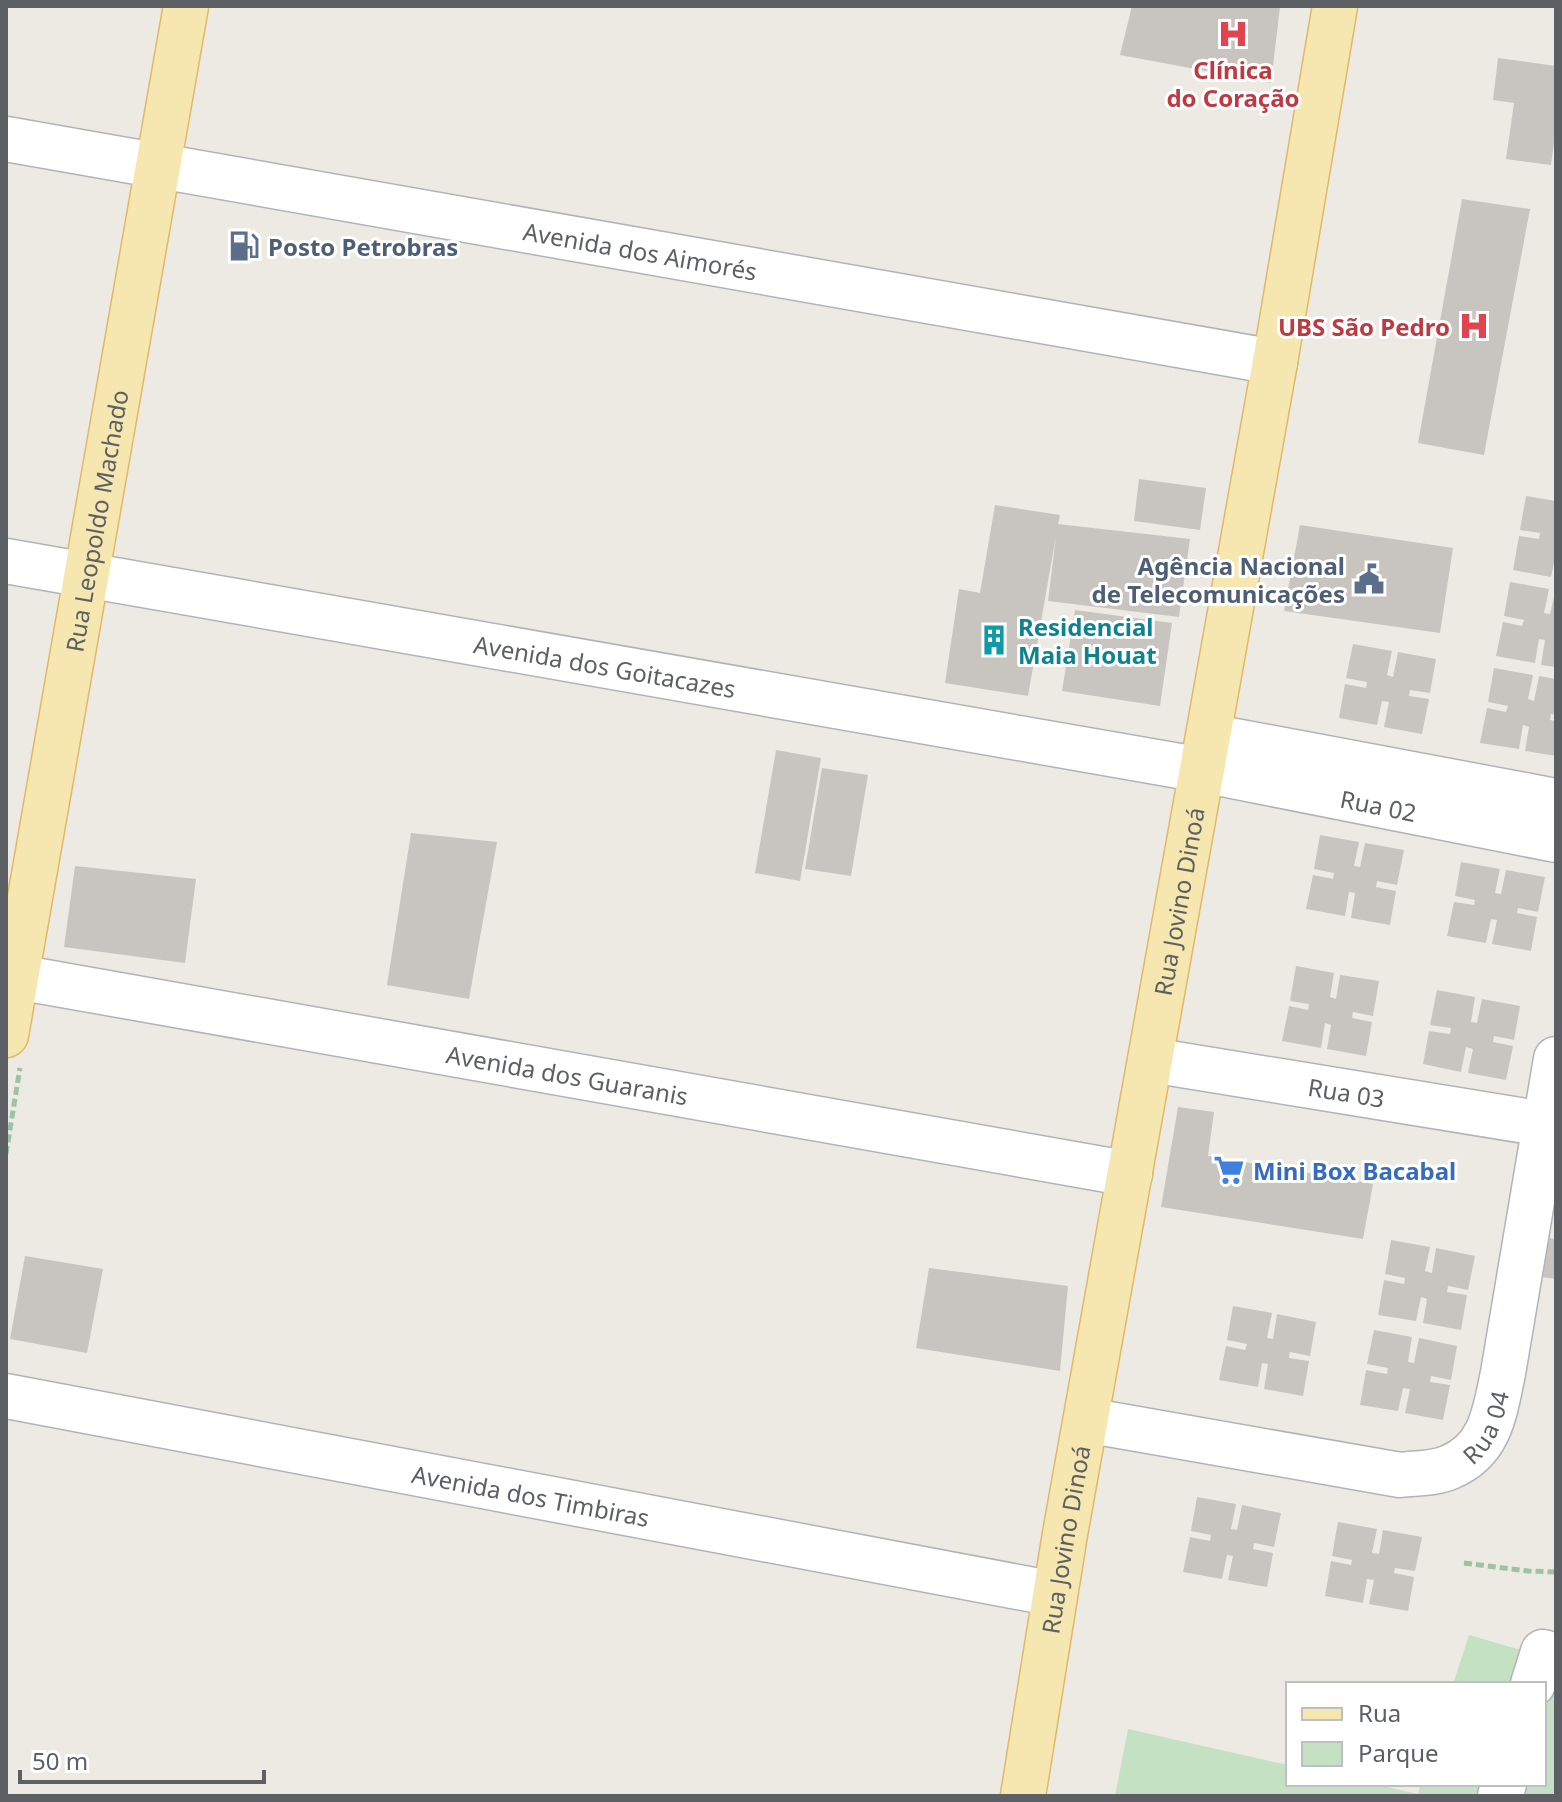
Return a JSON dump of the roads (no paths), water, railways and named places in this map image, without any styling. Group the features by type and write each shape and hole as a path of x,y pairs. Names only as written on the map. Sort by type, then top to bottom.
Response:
{"main road":[{"name":"Rua Leopoldo Machado","path":"6,1035 11,976 87,575 186,6"},
{"name":"Rua Jovino Dinoá","path":"1023,1796 1055,1594 1275,362 1335,6"}],"street":[{"name":"Avenida dos Aimorés","path":"6,139 1275,362"},
{"name":"Avenida dos Goitacazes","path":"6,561 1205,753"},
{"name":"Rua 02","path":"1205,753 1556,801"},
{"name":"Rua 02","path":"1205,753 1556,840"},
{"name":"Avenida dos Guaranis","path":"11,976 1130,1174"},
{"name":"Rua 04","path":"1086,1420 1400,1475 1434,1471 1459,1462 1475,1449 1493,1420 1556,1059"},
{"name":"Rua 03","path":"1151,1060 1544,1124"},
{"name":"Avenida dos Timbiras","path":"6,1396 1055,1594"},
{"path":"1534,1682 1543,1652 1556,1656"}],"place":[{"name":"Clínica do Coração","path":"1233,34"},
{"name":"Posto Petrobras","path":"244,246"},
{"name":"UBS São Pedro","path":"1474,326"},
{"name":"Agência Nacional de Telecomunicações","path":"1369,579"},
{"name":"Residencial Maia Houat","path":"994,640"},
{"name":"Mini Box Bacabal","path":"1229,1170"}]}
